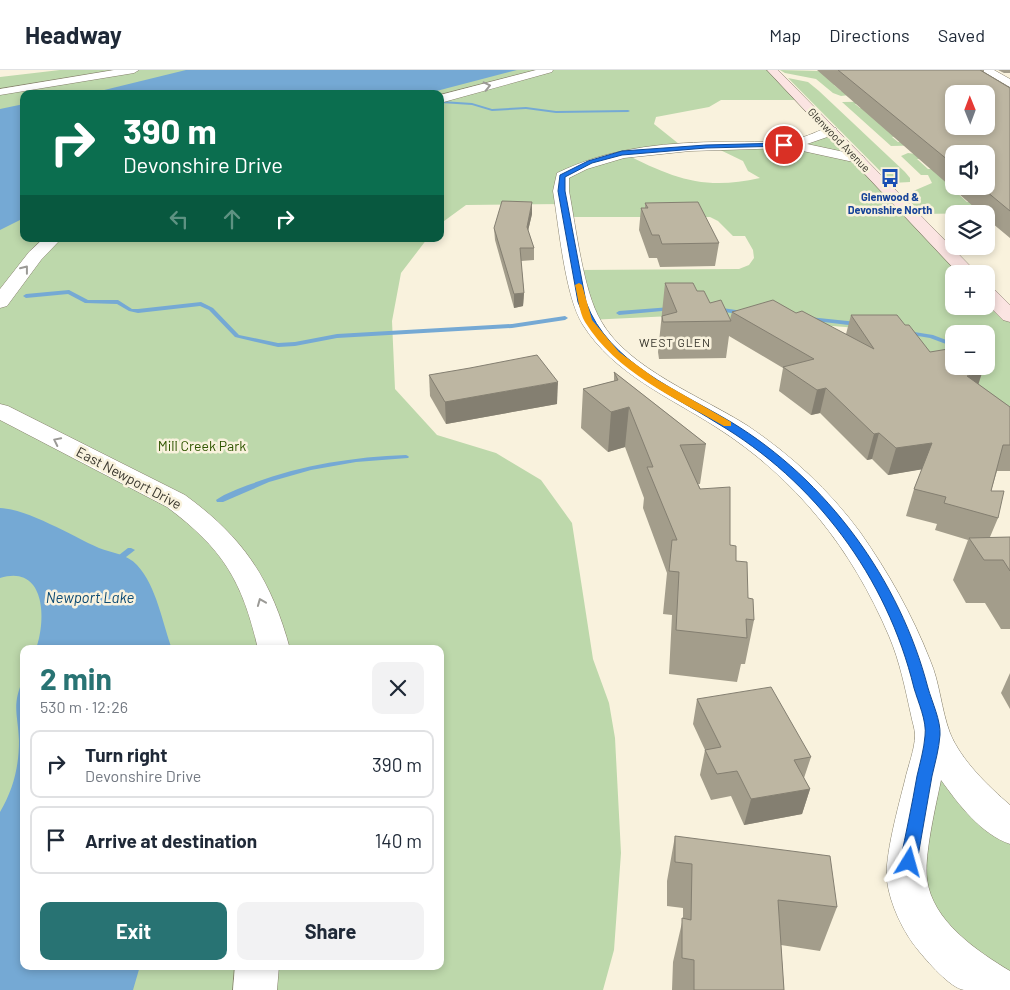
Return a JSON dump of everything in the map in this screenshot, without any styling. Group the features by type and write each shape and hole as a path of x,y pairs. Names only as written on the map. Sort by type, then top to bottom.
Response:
{"street":[{"path":"0,92 134,70"},
{"path":"444,98 548,70"},
{"name":"Glenwood Avenue","path":"772,70 960,265"},
{"path":"986,70 1010,84"},
{"path":"585,151 622,153 706,147 784,145 814,139 831,131"},
{"path":"784,145 858,159"},
{"path":"622,153 558,169 582,302 588,320 603,340 627,363 653,381 745,435 780,462 816,496 854,542 885,592 915,664 933,734 970,790 1010,828"},
{"path":"0,302 30,262 49,242"},
{"path":"995,301 1010,316"},
{"name":"East Newport Drive","path":"0,411 176,501 202,519 223,539 253,582 267,617 273,645"},
{"path":"933,734 910,844 907,879 916,910 934,938 956,961 1001,990"},
{"path":"256,990 257,970"}],"green space":[{"name":"Mill Creek Park","path":"60,70 772,70 801,100 721,100 709,107 656,117 654,124 684,148 623,153 658,169 689,180 722,183 740,182 760,178 748,171 743,161 712,146 784,145 831,131 945,249 945,255 951,255 960,265 945,265 945,315 995,315 995,301 1010,316 1010,416 858,328 693,315 588,320 576,270 739,269 749,265 754,258 753,250 745,236 733,236 718,221 710,217 566,217 564,204 466,205 444,221 444,90 20,90 20,242 425,242 401,273 392,321 395,389 437,435 496,453 541,480 572,523 593,659 609,703 615,738 621,853 614,950 603,990 0,990 0,77"},
{"path":"780,70 857,72 834,85 841,91 880,91 841,96 833,93 816,79 785,73"},
{"path":"788,78 808,82 819,91 905,172 910,178 910,182 892,183"},
{"path":"915,101 925,103 945,118 945,135 967,135 979,144 891,146 842,102","holes":["855,104 891,104 896,108 893,108 928,136 932,136 938,141 898,142 892,137 896,136 864,108 860,108"]},
{"path":"908,153 945,158 917,159 928,169 945,169 945,195 959,195 967,202 1010,202 995,210 995,205 945,205 945,214 922,214 904,195 932,183 928,175 921,175 901,156"},
{"path":"933,734 1010,828 1010,990 956,961 911,844"}],"water":[{"path":"186,70 517,70 440,90 104,90"},
{"path":"20,105 20,220 0,230 0,109"},
{"name":"Newport Lake","path":"0,508 37,518 99,548 133,561 150,584 171,645 37,645 41,610 39,597 34,586 26,579 15,576 0,578"},
{"path":"20,687 20,970 139,970 133,990 0,990 0,812 12,787 18,760 19,741 16,703"}],"building":[{"path":"838,70 980,70 1010,88 1010,211 991,195 995,195 995,145 945,145 945,158"},
{"path":"502,201 532,202 527,227 534,248 520,248 524,293 514,294 494,228"},
{"path":"698,202 719,243 662,244 659,235 652,235 641,208 648,208 645,203"},
{"path":"665,283 693,283 697,291 704,291 710,303 721,300 731,321 663,322 662,316 677,312"},
{"path":"773,300 796,313 802,311 874,349 851,315 897,315 905,325 909,325 930,352 945,350 945,375 972,375 967,376 1010,407 1010,445 1003,445 991,491 1004,491 998,518 944,503 946,497 914,489 932,443 896,448 879,433 874,434 826,388 817,390 783,367 814,359 732,312"},
{"path":"537,355 558,382 445,402 429,375 470,368"},
{"path":"614,372 706,444 680,445 700,489 730,487 730,545 736,546 736,561 747,562 748,598 753,599 754,620 746,619 747,638 676,630 679,572 669,571 672,540 677,540 647,467 653,467 629,407 611,412 583,389 618,380"},
{"path":"1010,537 1010,571 1003,560 984,560 969,538"},
{"path":"771,687 811,757 794,760 810,789 751,799 737,771 717,774 705,750 721,747 697,699"},
{"path":"675,836 830,856 837,907 778,900 784,990 694,990 694,960 682,958 682,918 691,920 692,864 675,862"}],"waterway":[{"path":"444,102 472,104 492,110 526,108 556,112 628,111"},
{"path":"26,296 69,292 87,302 118,302 131,310 138,311 201,304 211,309 237,336 278,345 295,344 337,336 512,326 565,318"},
{"path":"619,313 671,309"},
{"path":"715,309 743,313"},
{"path":"809,319 857,324"},
{"path":"908,333 931,336 945,341"},
{"path":"220,500 266,481 310,468 356,460 406,457"},
{"path":"123,555 131,550"}],"slow traffic":[{"path":"579,285 588,320 603,340 616,353 653,381 728,424"}],"place":[{"name":"Glenwood & Devonshire North","path":"890,178"}],"district":[{"name":"WEST GLEN","path":"675,343"}],"route":[{"path":"784,145 706,147 622,153 582,165 562,176 562,191 582,302 588,320 603,340 622,359 653,381 709,412 745,435 780,462 816,496 854,542 885,592 915,664 933,734 910,844 909,862"}]}
